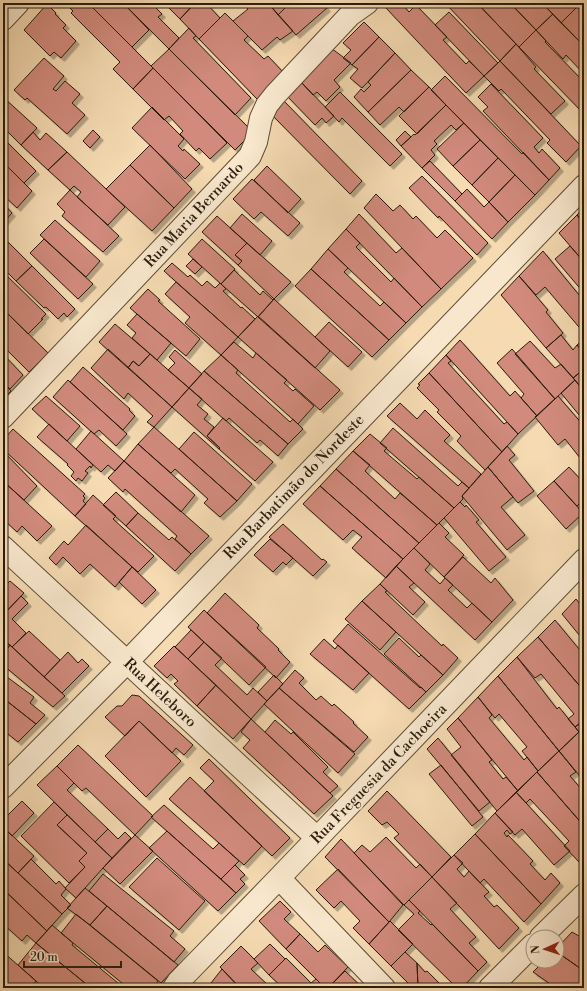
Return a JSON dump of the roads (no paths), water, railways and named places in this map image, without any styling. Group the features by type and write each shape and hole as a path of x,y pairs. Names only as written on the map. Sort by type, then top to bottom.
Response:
{"street":[{"path":"3,19 18,3"},
{"name":"Rua Maria Bernardo","path":"3,417 250,156 256,142 261,118 267,105 350,15 367,3"},
{"name":"Rua Barbatimão do Nordeste","path":"3,787 127,662 584,186"},
{"name":"Rua Heleboro","path":"3,547 317,838"},
{"name":"Rua Freguesia da Cachoeira","path":"174,988 178,982 280,878 584,560"},
{"path":"280,878 384,988"},
{"path":"549,929 584,895"},
{"path":"490,988 525,953"}]}
